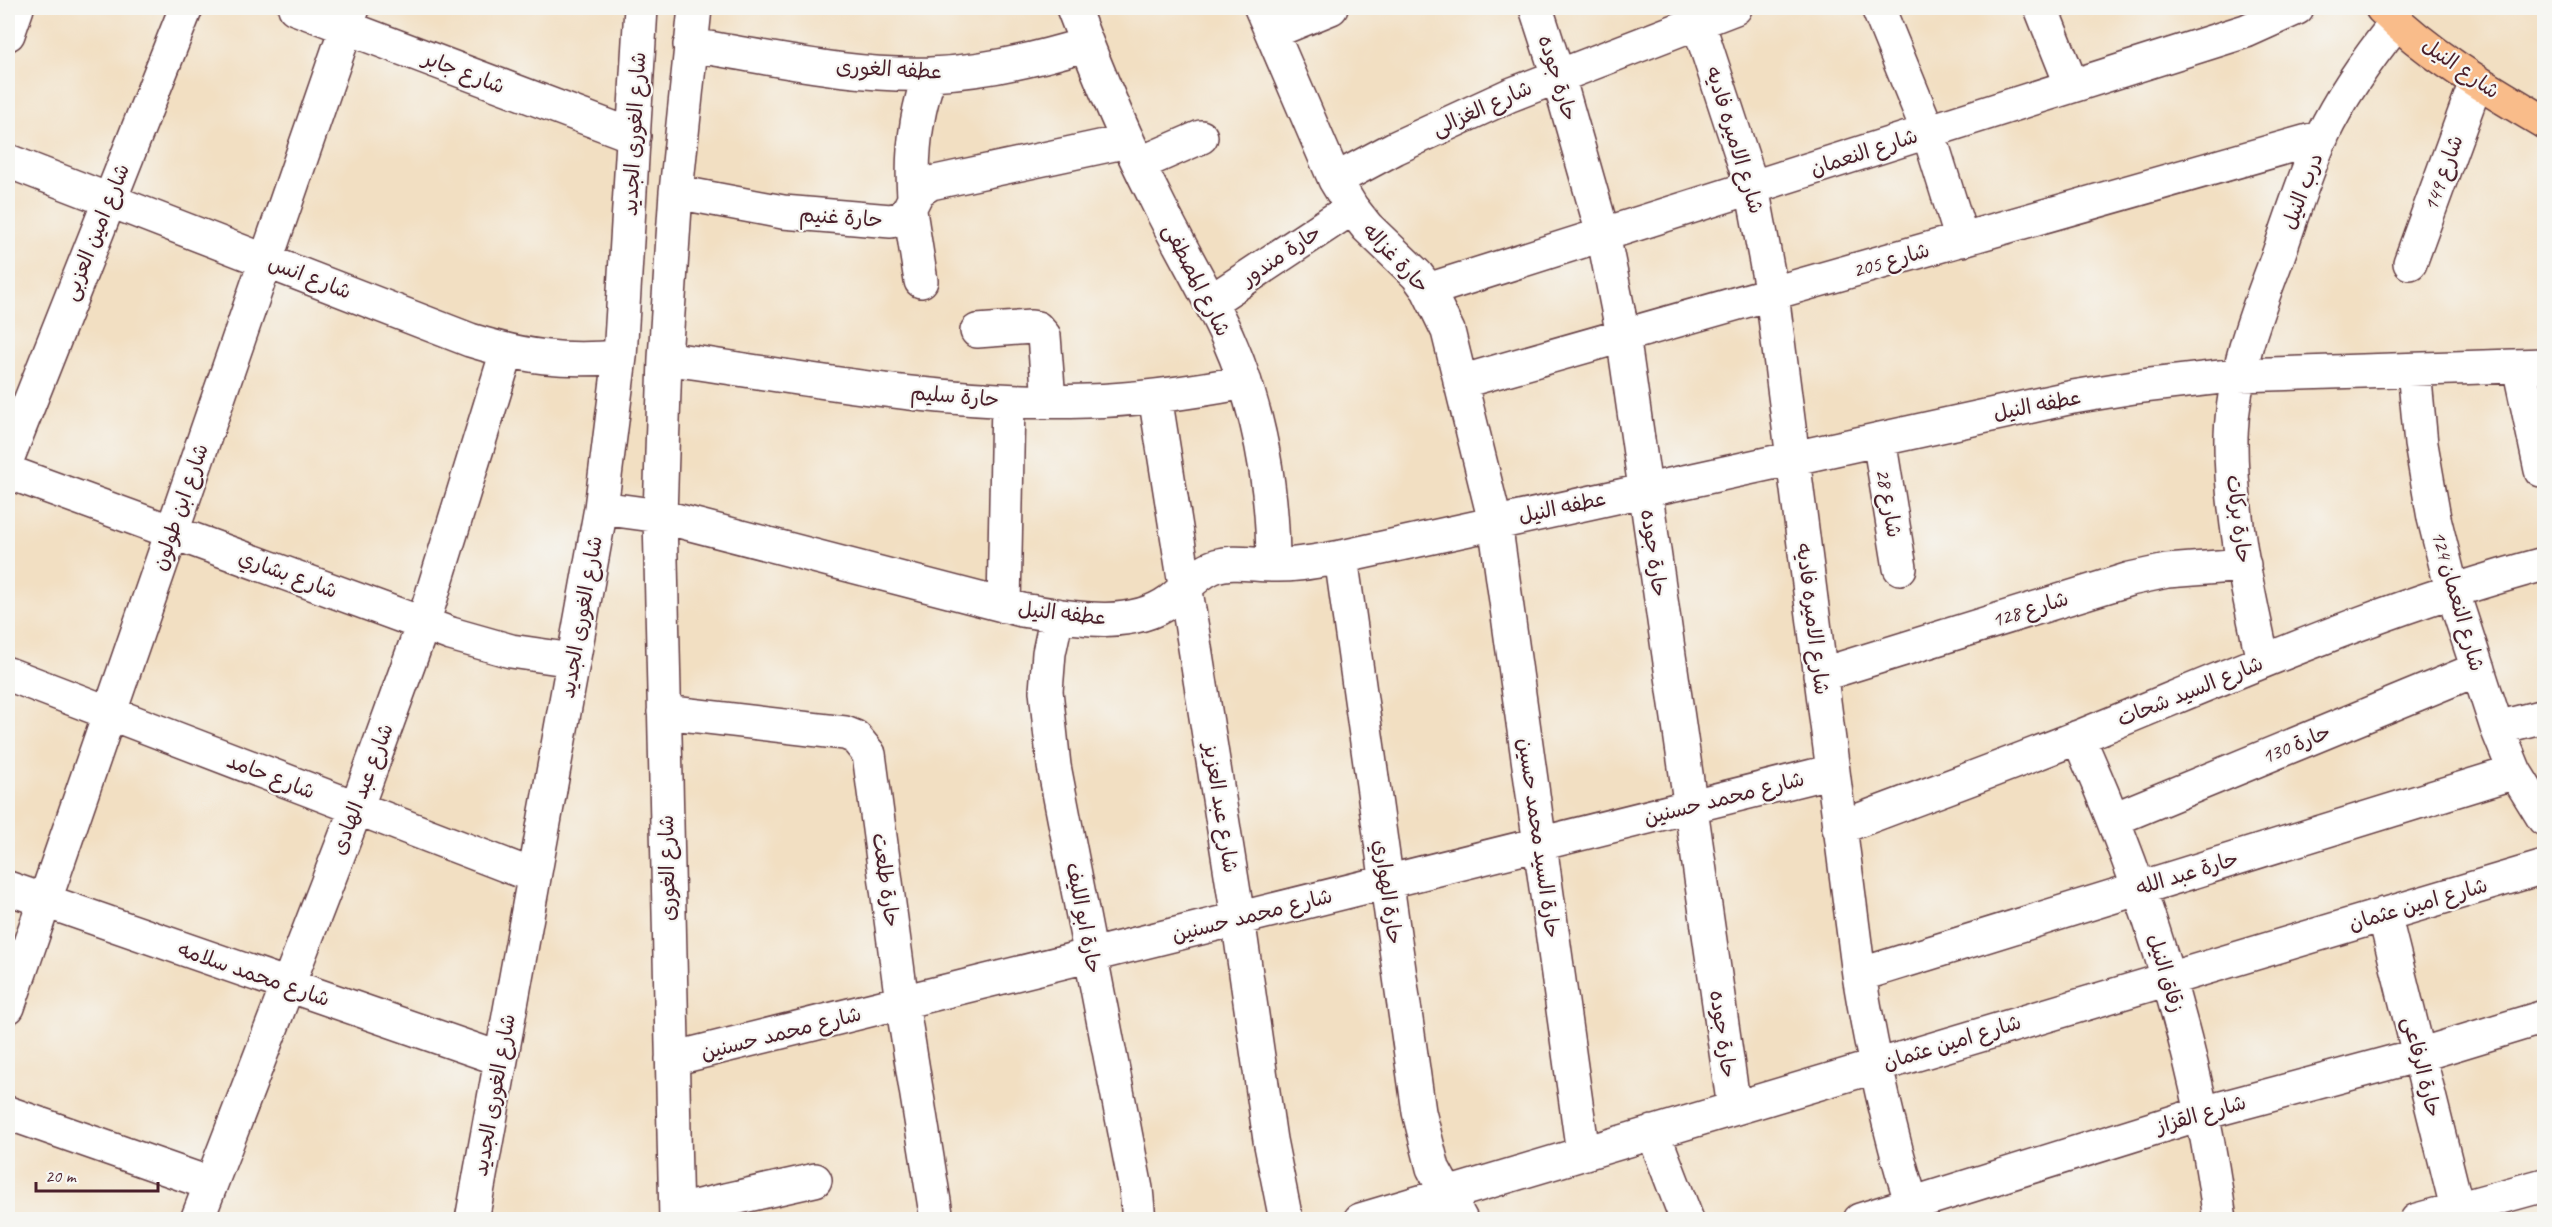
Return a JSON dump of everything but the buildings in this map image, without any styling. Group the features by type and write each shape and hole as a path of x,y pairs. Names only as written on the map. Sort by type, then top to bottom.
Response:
{"main road":[{"name":"شارع النيل","path":"2390,15 2476,82 2544,122"}],"street":[{"path":"8,34 17,8"},
{"name":"شارع امين العزبى","path":"8,457 108,199 186,8"},
{"name":"شارع جابر","path":"295,8 349,17 634,136"},
{"name":"شارع الغورى الجديد","path":"472,1220 601,508 620,357 641,8"},
{"path":"660,516 665,358 672,250 695,8"},
{"name":"شارع المصطفى","path":"1073,8 1134,152 1210,302 1245,382 1259,427 1268,472 1273,519 1273,565"},
{"path":"1266,20 1331,8"},
{"name":"حارة جوده","path":"1536,8 1603,234 1623,336 1734,1107"},
{"path":"1878,8 1928,131 1962,240"},
{"path":"2041,8 2072,86"},
{"name":"شارع النعمان","path":"1428,290 2246,31 2297,8"},
{"name":"شارع الغزالى","path":"1335,180 1455,118 1715,13"},
{"name":"شارع الاميره فاديه","path":"1715,13 1772,294 1839,828 1874,1066 1914,1211"},
{"name":"درب النيل","path":"2238,375 2248,336 2322,137 2390,15"},
{"name":"شارع ابن طولون","path":"8,1006 349,17"},
{"name":"حارة غزاله","path":"1266,20 1335,180 1352,208 1372,233 1417,275 1428,290 1448,331 1495,522"},
{"name":"عطفه الغورى","path":"690,45 858,71 930,74 1010,65 1087,44"},
{"path":"921,281 912,204 912,171 916,122 930,74"},
{"name":"شارع 149","path":"2410,263 2476,82"},
{"name":"حارة غنيم","path":"676,192 783,212 855,219 898,220 924,186 931,183 1134,152 1201,137"},
{"name":"شارع 205","path":"1460,382 2322,137"},
{"name":"شارع انس","path":"8,161 470,340 543,359 582,360 620,357"},
{"name":"حارة مندور","path":"1210,302 1352,208"},
{"path":"628,244 672,250"},
{"path":"977,331 1010,317 1037,328 1044,336 1049,401"},
{"name":"شارع عبد الهادى","path":"197,1220 356,809 423,624 507,351"},
{"name":"حارة سليم","path":"665,358 890,390 1008,401 1084,402 1155,396 1245,382"},
{"path":"2532,366 2541,470"},
{"name":"عطفه النيل","path":"601,508 660,516 1004,606 1076,618 1119,618 1155,610 1212,568 1229,564 1296,564 1341,557 2073,397 2134,387 2238,375 2532,366"},
{"name":"شارع النعمان 124","path":"2414,370 2423,455 2434,518 2452,590 2497,728 2515,772 2544,819"},
{"name":"حارة بركات","path":"2238,375 2231,435 2232,464 2244,564 2263,661"},
{"name":"شارع عبد العزيز","path":"1155,396 1238,918 1270,1140 1286,1220"},
{"path":"1004,606 1008,401"},
{"name":"شارع 28","path":"1879,439 1900,568"},
{"name":"شارع بشاري","path":"8,472 423,624 511,651 573,660"},
{"name":"شارع الغورى","path":"660,516 676,1215"},
{"name":"حارة السيد محمد حسين","path":"1495,522 1583,1153"},
{"name":"حارة الهواري","path":"1341,557 1424,1141 1433,1168 1453,1207"},
{"name":"شارع 128","path":"1820,675 2130,579 2196,567 2244,564"},
{"name":"شارع السيد شحات","path":"1839,828 2078,737 2263,661 2452,590 2544,564"},
{"name":"حارة ابو الليف","path":"1057,615 1049,653 1046,691 1049,730 1136,1189 1139,1220"},
{"name":"حارة 130","path":"2114,819 2478,669"},
{"name":"شارع حامد","path":"8,674 534,876"},
{"name":"حارة طلعت","path":"664,712 835,731 855,737 869,754 902,1002 937,1220"},
{"path":"2497,728 2544,717"},
{"name":"زقاق النيل","path":"2078,737 2114,819 2169,978 2202,1113 2220,1220"},
{"name":"شارع محمد حسنين","path":"672,1059 1833,771"},
{"name":"حارة عبد الله","path":"1859,975 2515,772"},
{"name":"شارع امين عثمان","path":"1360,1220 1453,1207 1583,1153 2544,867"},
{"name":"شارع محمد سلامه","path":"8,888 501,1059"},
{"name":"حارة الرفاعى","path":"2384,914 2459,1214"},
{"name":"شارع القزاز","path":"1860,1220 1914,1211 2202,1113 2419,1055 2544,1017"},
{"path":"8,1113 211,1184"},
{"path":"1653,1132 1687,1220"},
{"path":"676,1215 815,1180"},
{"path":"2417,1220 2459,1214 2544,1185"}]}
